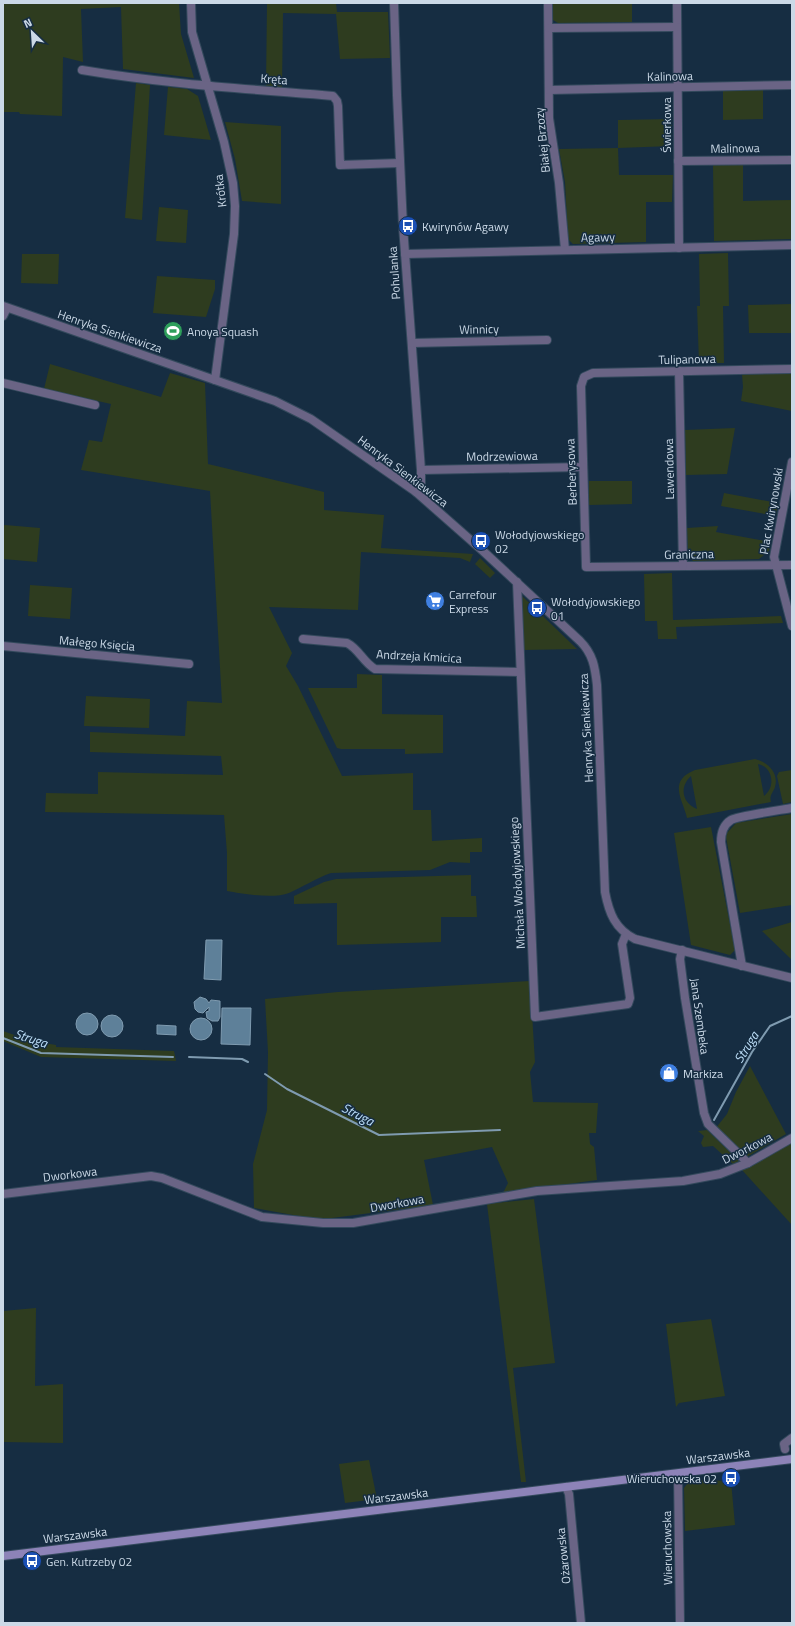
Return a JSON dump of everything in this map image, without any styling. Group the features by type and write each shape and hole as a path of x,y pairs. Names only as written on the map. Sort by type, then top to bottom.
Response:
{"main road":[{"name":"Warszawska","path":"3,1556 792,1459"}],"street":[{"name":"Krótka","path":"191,3 192,32 209,86 224,142 232,176 235,206 234,234 215,380"},
{"name":"Pohulanka","path":"394,3 405,254 421,470 421,484 416,492"},
{"name":"Białej Brzozy","path":"548,3 549,118 559,183 565,250"},
{"name":"Świerkowa","path":"677,3 679,248"},
{"path":"548,28 677,27"},
{"name":"Kręta","path":"82,70 127,77 209,86 333,96 337,101 338,106 340,165 400,163"},
{"name":"Kalinowa","path":"549,90 792,86"},
{"name":"Malinowa","path":"678,161 792,160"},
{"name":"Agawy","path":"405,254 792,245"},
{"path":"3,316 5,307"},
{"name":"Henryka Sienkiewicza","path":"5,307 275,401 311,419 416,492 517,582 588,649 592,658 597,685 605,892 609,911 618,926 626,934"},
{"name":"Winnicy","path":"412,343 547,340"},
{"name":"Tulipanowa","path":"584,377 592,373 792,369"},
{"name":"Lawendowa","path":"679,371 683,566"},
{"name":"Berberysowa","path":"584,377 581,386 586,567"},
{"path":"3,383 96,405"},
{"name":"Plac Kwirynowski","path":"792,462 774,557 792,626"},
{"name":"Modrzewiowa","path":"421,470 583,467"},
{"name":"Graniczna","path":"586,567 792,565"},
{"name":"Michała Wołodyjowskiego","path":"517,582 535,1017 628,1004 630,998 622,944 626,934"},
{"name":"Andrzeja Kmicica","path":"303,639 347,643 353,645 367,664 375,669 520,672"},
{"name":"Małego Księcia","path":"3,646 189,664"},
{"path":"742,966 721,842 721,832 732,820 792,808"},
{"path":"626,934 636,939 792,978"},
{"name":"Jana Szembeka","path":"682,950 680,959 685,998 704,1113 708,1124 748,1163"},
{"name":"Dworkowa","path":"3,1194 152,1176 162,1178 262,1217 353,1223 537,1191 683,1181 720,1174 748,1163 792,1138"},
{"path":"785,1450 784,1444 792,1438"},
{"name":"Wieruchowska","path":"678,1474 680,1623"},
{"name":"Ożarowska","path":"566,1487 569,1494 581,1623"}],"green space":[{"path":"3,3 179,3 181,34 194,78 123,69 121,7 81,9 83,62 63,57 62,116 3,112"},
{"path":"267,3 336,3 337,12 388,12 390,58 340,59 336,14 283,13 282,87 266,87"},
{"path":"553,3 632,3 632,22 558,23 553,20"},
{"path":"136,83 150,85 142,220 125,218"},
{"path":"168,87 187,89 198,96 211,140 164,135"},
{"path":"763,90 763,119 723,120 723,91"},
{"path":"672,119 672,146 618,148 618,120"},
{"path":"225,122 281,126 281,204 242,201 235,159"},
{"path":"618,148 619,175 673,175 672,202 646,202 646,242 573,244 568,239 565,182 559,149"},
{"path":"743,164 743,201 792,200 792,239 714,241 713,165"},
{"path":"159,207 188,210 186,243 156,241"},
{"path":"728,253 729,306 723,306 724,363 699,363 697,306 700,306 699,254"},
{"path":"22,254 59,254 58,284 21,283"},
{"path":"157,276 215,280 215,289 206,317 153,313"},
{"path":"792,304 792,333 749,333 748,305"},
{"path":"50,364 161,397 170,373 205,383 208,464 324,492 324,510 384,515 381,548 473,554 470,562 460,558 361,552 358,610 269,607 292,653 286,666 298,686 342,776 413,773 413,810 431,810 432,841 482,838 482,852 470,852 470,863 450,862 430,870 331,873 283,895 250,895 227,891 227,853 224,815 45,812 46,793 98,794 98,772 223,775 221,756 90,752 90,732 185,736 187,701 222,703 210,491 81,470 89,440 102,442 111,404 44,389"},
{"path":"792,373 792,411 741,401 743,387 742,374"},
{"path":"735,428 727,474 686,475 685,430"},
{"path":"589,481 632,481 632,504 589,505"},
{"path":"724,493 778,503 776,516 721,506"},
{"path":"3,526 40,528 37,562 3,559"},
{"path":"718,526 716,532 771,542 769,551 759,559 693,561 688,555 687,528"},
{"path":"480,558 495,573 490,578 475,564"},
{"path":"672,573 673,620 781,616 783,623 676,627 677,639 658,639 657,621 645,621 644,574"},
{"path":"30,585 72,588 70,619 28,616"},
{"path":"522,596 577,649 523,650 520,598"},
{"path":"357,674 382,675 382,714 443,715 443,753 405,754 405,749 337,748 308,688 357,688"},
{"path":"86,696 150,699 149,728 84,726"},
{"path":"755,759 760,760 768,765 774,773 776,782 771,796 771,802 687,818 680,798 679,785 686,774 695,770","holes":["758,764 767,769 771,778 770,788 764,796","691,776 697,809 688,803 684,794 685,785"]},
{"path":"792,770 792,802 783,804 777,776 779,772"},
{"path":"792,814 792,905 740,913 726,837 727,833 736,823"},
{"path":"711,827 735,950 730,955 691,945 674,833"},
{"path":"471,875 471,896 476,896 477,917 441,917 441,942 337,945 337,903 294,904 294,896 324,882 336,879"},
{"path":"792,922 792,960 762,931"},
{"path":"530,981 535,1062 530,1072 533,1102 598,1103 596,1133 589,1133 590,1144 594,1147 597,1180 503,1193 508,1183 492,1147 424,1160 433,1205 332,1218 310,1218 254,1208 253,1164 267,1110 268,1052 265,999 338,992"},
{"path":"3,1031 32,1041 56,1045 56,1047 174,1051 176,1061 41,1057 3,1041"},
{"path":"750,1066 786,1134 745,1158 715,1129 727,1114 736,1092"},
{"path":"707,1130 739,1161 733,1164 713,1146 703,1147 701,1143 704,1136 698,1131"},
{"path":"792,1141 792,1225 742,1170"},
{"path":"534,1199 555,1363 513,1368 526,1482 521,1482 487,1204"},
{"path":"36,1308 35,1386 63,1384 63,1443 3,1442 3,1311"},
{"path":"711,1319 725,1396 679,1403 676,1407 666,1324"},
{"path":"369,1460 377,1499 345,1503 339,1464"},
{"path":"690,1480 731,1481 735,1525 685,1531 684,1488"}],"water":[{"path":"206,940 222,940 221,980 204,979"},
{"path":"200,997 206,999 209,1003 211,1000 220,1001 220,1017 218,1021 212,1021 207,1018 206,1012 209,1011 209,1007 203,1013 198,1012 195,1009 194,1002"},
{"path":"222,1008 251,1008 250,1045 221,1044"},
{"path":"87,1013 95,1016 98,1024 95,1032 87,1035 79,1032 76,1024 79,1016"},
{"path":"112,1015 120,1018 123,1026 120,1034 112,1037 104,1034 101,1026 104,1018"},
{"path":"201,1018 209,1021 212,1029 209,1037 201,1040 193,1037 190,1029 193,1021"},
{"path":"157,1025 176,1026 176,1035 157,1034"}],"waterway":[{"name":"Struga","path":"714,1120 752,1052 770,1026 792,1016"},
{"name":"Struga","path":"3,1038 41,1053 173,1057"},
{"name":"Struga","path":"189,1057 242,1059 248,1062"},
{"name":"Struga","path":"265,1074 287,1089 379,1135 500,1130"}],"place":[{"name":"Kwirynów Agawy","path":"408,226"},
{"name":"Anoya Squash","path":"173,331"},
{"name":"Wołodyjowskiego 02","path":"481,541"},
{"name":"Carrefour Express","path":"435,601"},
{"name":"Wołodyjowskiego 01","path":"537,608"},
{"name":"Markiza","path":"669,1073"},
{"name":"Wieruchowska 02","path":"731,1478"},
{"name":"Gen. Kutrzeby 02","path":"32,1561"}]}
